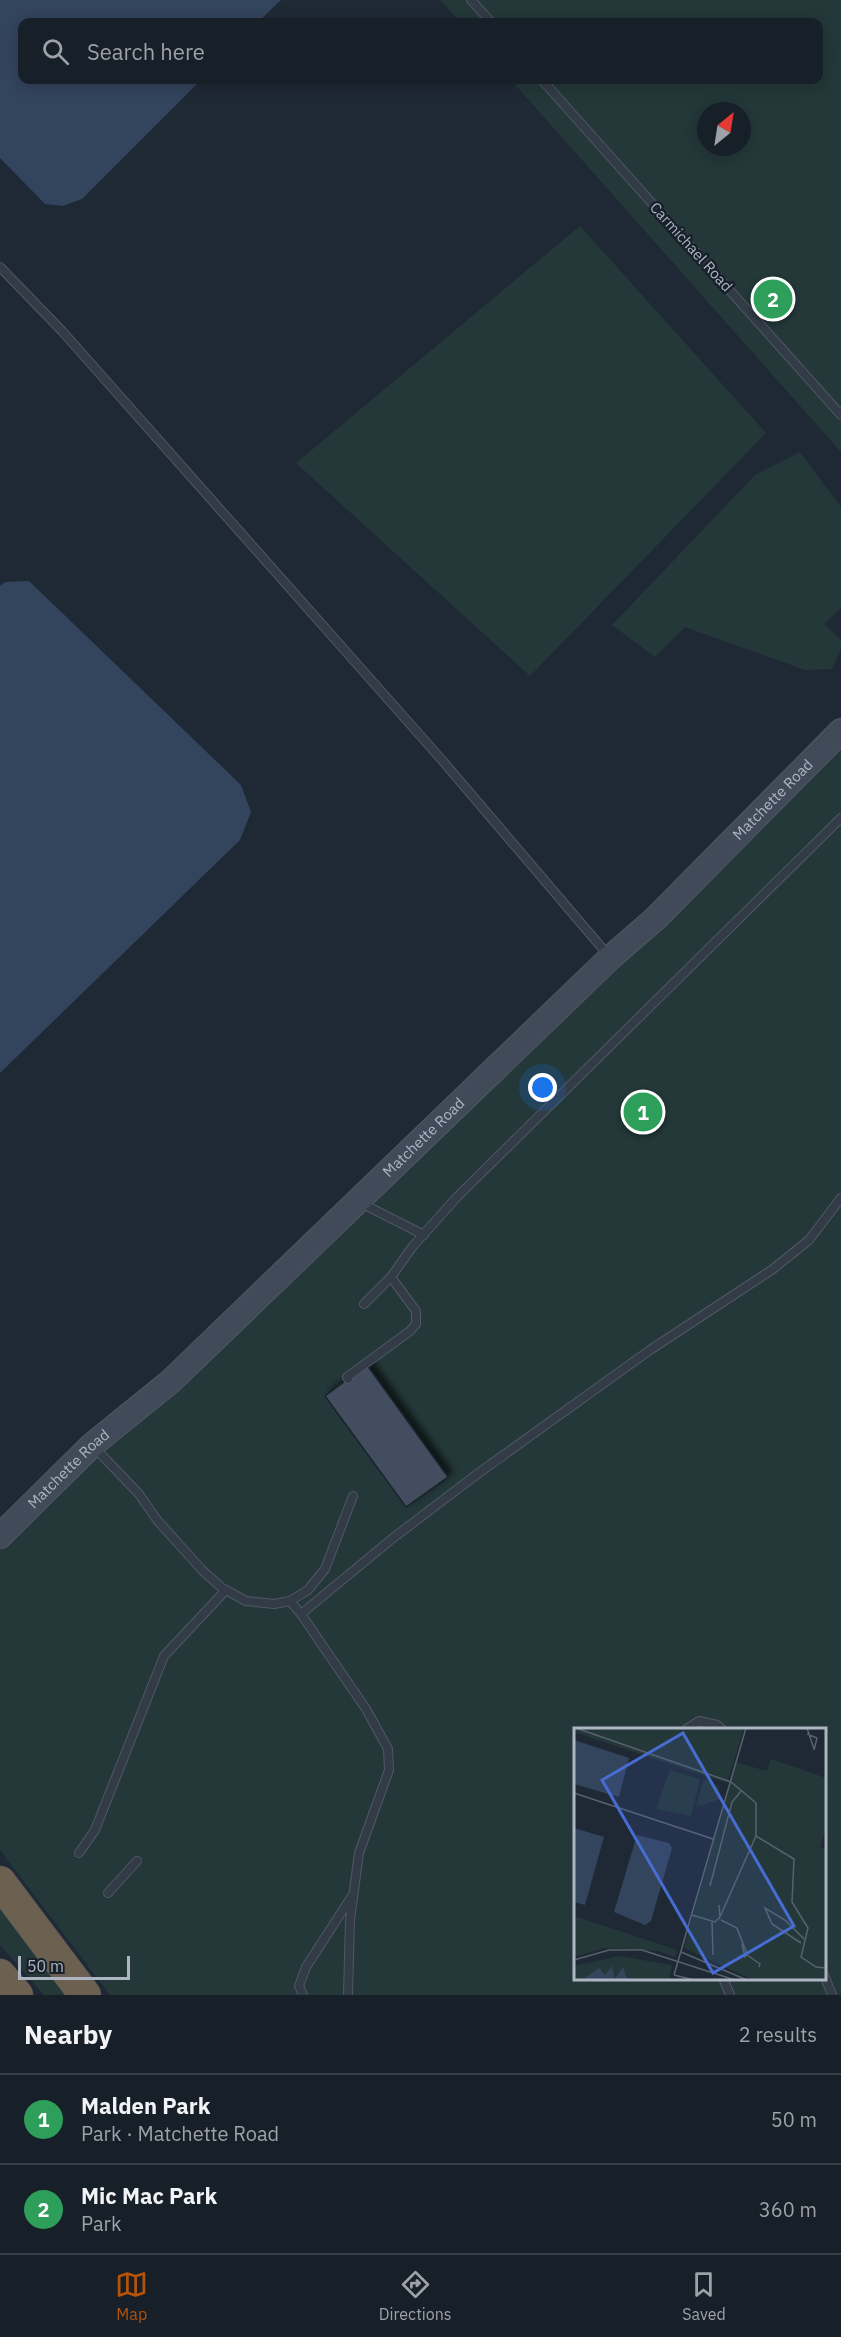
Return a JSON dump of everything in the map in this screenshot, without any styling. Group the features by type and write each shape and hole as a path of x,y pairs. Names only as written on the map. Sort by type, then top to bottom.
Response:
{"highway":[{"path":"0,1882 85,1995"},
{"path":"0,1975 17,1995"}],"main road":[{"name":"Matchette Road","path":"0,1536 92,1445 171,1382 610,958 656,918 841,731"}],"lane":[{"path":"471,0 487,18"},
{"name":"Carmichael Road","path":"546,84 841,415"},
{"path":"0,267 63,331 441,759 610,958"},
{"path":"364,1304 391,1277 424,1234 466,1188 841,818"},
{"path":"301,1614 393,1538 499,1458 651,1350 773,1269 809,1240 841,1198"},
{"path":"358,1201 424,1234"},
{"path":"348,1379 347,1377 410,1331 416,1324 416,1311 391,1277"},
{"path":"92,1445 139,1494 157,1520 202,1570 226,1590 246,1601 274,1604 290,1601 308,1590 325,1569 353,1496"},
{"path":"79,1853 95,1830 164,1656 226,1590"},
{"path":"290,1601 366,1709 388,1749 389,1770 359,1853 350,1920 348,1995"},
{"path":"687,1728 699,1721 721,1728"},
{"path":"108,1893 138,1861"},
{"path":"303,1995 299,1986 306,1967 354,1893"},
{"path":"826,1978 832,1995"},
{"path":"724,1980 730,1995"}],"green space":[{"path":"440,0 841,0 841,452 515,84 823,84 823,18 456,18"},
{"path":"580,226 766,433 530,676 296,463"},
{"path":"800,452 841,507 841,608 824,624 841,640 841,649 832,669 805,670 685,627 655,657 612,625 755,475"},
{"path":"841,728 841,1995 110,1995 0,1850 0,1549 51,1496"},
{"path":"0,1898 74,1995 44,1995 0,1945"}],"water":[{"path":"0,0 281,0 262,18 18,18 18,84 197,84 82,199 63,206 45,204 0,158"},
{"path":"29,581 241,785 251,812 240,840 0,1073 0,586 5,582"}],"building":[{"path":"367,1365 448,1477 406,1507 325,1396"}],"place":[{"name":"Mic Mac Park","path":"773,299"},
{"name":"Malden Park","path":"643,1112"}]}
